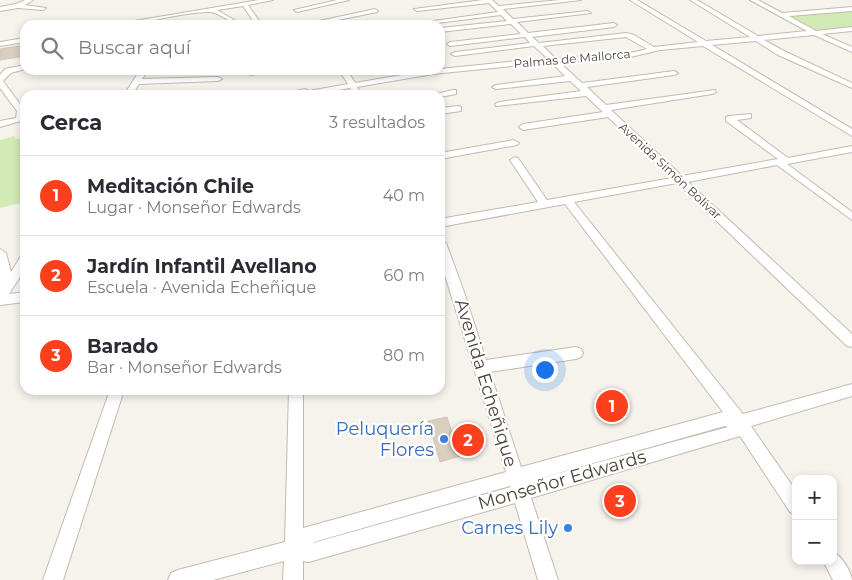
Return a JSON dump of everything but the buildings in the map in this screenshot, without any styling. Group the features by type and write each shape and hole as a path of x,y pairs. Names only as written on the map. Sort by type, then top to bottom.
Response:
{"street":[{"path":"0,10 18,6 30,0"},
{"path":"215,0 221,8"},
{"path":"162,20 191,17 209,10 270,0"},
{"path":"295,5 309,0"},
{"path":"295,5 346,0"},
{"path":"442,20 578,0"},
{"path":"633,0 852,133"},
{"path":"693,0 755,38 803,64 852,86"},
{"path":"753,0 852,50"},
{"path":"244,4 256,20"},
{"path":"295,5 306,20"},
{"path":"18,6 42,8"},
{"path":"418,9 588,13"},
{"path":"782,15 852,9"},
{"path":"209,10 231,20"},
{"path":"333,20 375,11"},
{"path":"445,28 500,11"},
{"name":"Avenida Simón Bolívar","path":"500,11 852,342"},
{"path":"450,44 614,25"},
{"name":"Palmas de Mallorca","path":"445,71 553,60 590,60 702,43 852,29"},
{"path":"455,54 626,35 632,36 653,50"},
{"path":"0,44 20,41"},
{"path":"20,69 1,78 20,108"},
{"path":"499,104 580,86 674,73"},
{"path":"131,90 141,75"},
{"path":"346,75 355,90"},
{"name":"Palmas de Mallorca","path":"316,90 414,75"},
{"path":"136,82 218,79"},
{"name":"Palmas de Mallorca","path":"324,90 352,85"},
{"path":"496,87 580,86"},
{"path":"445,93 453,92"},
{"path":"523,127 712,92"},
{"path":"445,111 458,109"},
{"path":"748,116 729,119 852,217"},
{"path":"0,124 20,119"},
{"path":"445,155 514,144"},
{"path":"445,222 852,149"},
{"path":"514,160 544,204"},
{"path":"567,200 740,422 792,500"},
{"path":"0,299 5,281 2,256 13,259 20,256"},
{"name":"Avenida Echeñique","path":"445,258 548,580"},
{"path":"0,299 20,267"},
{"path":"0,299 20,297"},
{"path":"481,367 576,353"},
{"name":"Monseñor Edwards","path":"178,580 293,549 309,553 408,515 640,450 734,432 740,422 852,390"},
{"path":"54,580 115,395"},
{"path":"293,580 296,395"},
{"path":"835,565 844,580"}],"green space":[{"path":"852,11 852,27 817,31 789,16"},
{"path":"14,136 16,139 20,138 20,203 0,208 0,140"}],"place":[{"name":"Meditación Chile","path":"612,406"},
{"name":"Peluquería Flores","path":"444,439"},
{"name":"Jardín Infantil Avellano","path":"468,440"},
{"name":"Barado","path":"620,501"},
{"name":"Carnes Lily","path":"568,528"}]}
